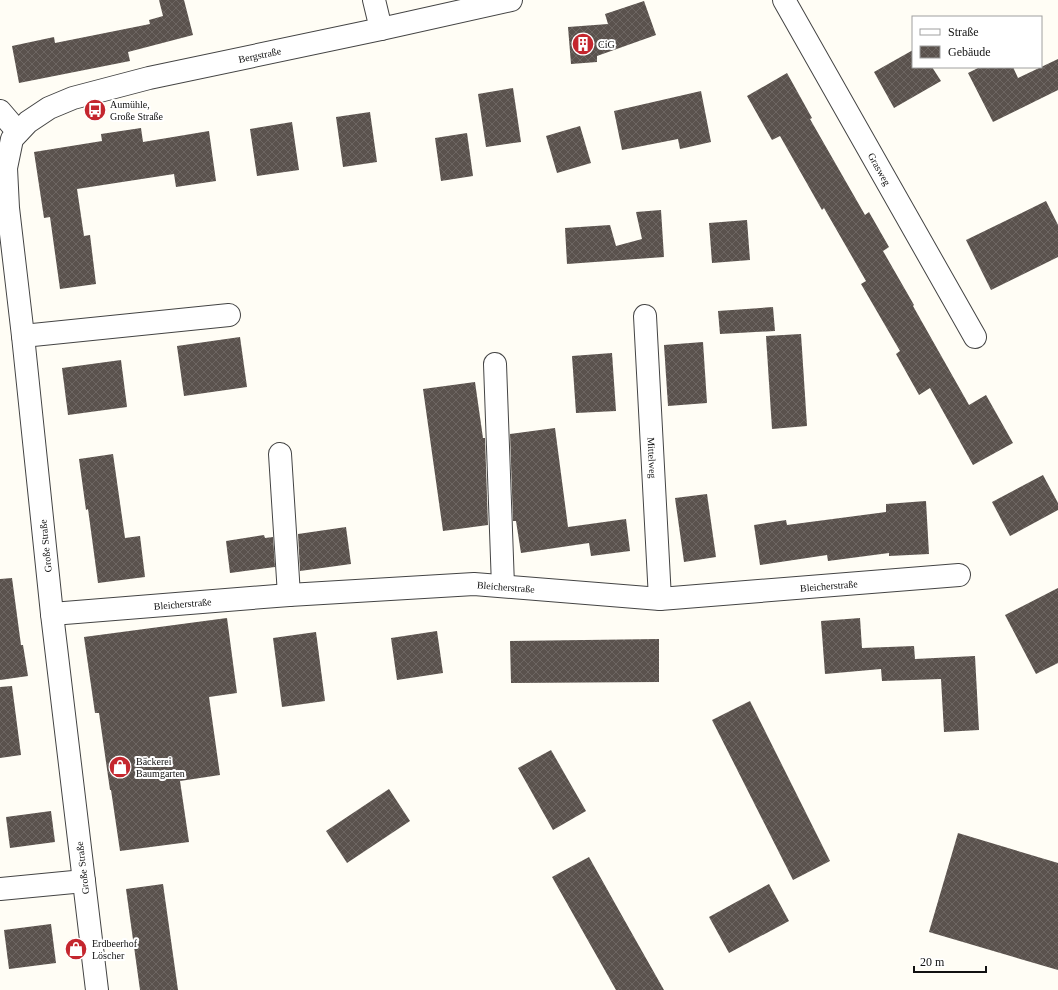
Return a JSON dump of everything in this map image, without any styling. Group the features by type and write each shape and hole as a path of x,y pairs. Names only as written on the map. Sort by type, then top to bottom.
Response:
{"street":[{"path":"374,0 381,29"},
{"name":"Bergstraße","path":"18,132 28,122 49,108 73,98 149,78 511,0"},
{"name":"Grasweg","path":"784,0 975,337"},
{"path":"0,112 18,132"},
{"name":"Große Straße","path":"18,132 12,139 6,168 4,209 23,336 52,614 97,990"},
{"path":"23,336 229,315"},
{"name":"Mittelweg","path":"645,316 660,599"},
{"path":"495,364 503,586"},
{"path":"280,454 289,595"},
{"name":"Bleicherstraße","path":"52,614 289,595 474,584 660,599 960,575"},
{"path":"0,889 84,881"}],"building":[{"path":"159,0 184,0 193,35 128,52 130,61 19,83 12,46 54,37 55,43 150,24 149,20 163,16"},
{"path":"644,1 656,35 597,56 597,62 571,64 568,27 608,24 605,14"},
{"path":"912,51 912,68 933,68 941,81 894,108 874,72"},
{"path":"1058,59 1058,90 993,122 968,73 978,68 1013,68 1018,78 1042,68 1042,67"},
{"path":"787,73 812,118 810,119 865,215 869,212 889,247 883,251 969,405 986,395 1013,443 973,465 930,388 919,395 896,354 900,351 861,284 866,281 824,208 822,210 780,136 772,140 747,96"},
{"path":"513,88 521,142 486,147 478,94"},
{"path":"701,91 711,142 680,149 678,139 622,150 614,111"},
{"path":"370,112 377,162 343,167 336,117"},
{"path":"292,122 299,170 257,176 250,129"},
{"path":"580,126 591,163 557,173 546,136"},
{"path":"141,128 143,142 209,131 216,181 176,187 174,174 77,189 84,236 90,235 96,284 60,289 50,217 44,218 34,152 102,141 101,134"},
{"path":"467,133 473,176 441,181 435,138"},
{"path":"1046,201 1058,225 1058,257 991,290 966,240"},
{"path":"661,210 664,257 567,264 565,228 610,225 616,246 642,239 636,212"},
{"path":"747,220 750,260 712,263 709,223"},
{"path":"773,307 775,331 720,334 718,311"},
{"path":"801,334 807,426 772,429 766,336"},
{"path":"240,337 247,387 184,396 177,346"},
{"path":"703,342 707,403 668,406 664,345"},
{"path":"612,353 616,411 576,413 572,356"},
{"path":"121,360 127,407 68,415 62,368"},
{"path":"475,382 483,438 485,438 488,525 443,531 423,389"},
{"path":"555,428 568,527 626,519 630,551 591,556 589,543 521,553 516,521 513,521 510,434"},
{"path":"113,454 125,538 140,536 145,577 98,583 88,509 86,510 79,459"},
{"path":"1043,475 1058,503 1058,510 1010,536 992,502"},
{"path":"707,494 716,557 684,562 675,498"},
{"path":"926,501 929,554 889,556 889,553 828,561 827,555 760,565 754,525 786,520 787,525 886,512 886,504"},
{"path":"346,527 351,564 300,571 298,534"},
{"path":"264,535 265,538 273,537 275,567 230,573 226,541"},
{"path":"12,578 21,645 23,645 28,676 0,680 0,579"},
{"path":"1058,588 1058,663 1036,674 1005,615"},
{"path":"227,618 237,693 209,697 220,775 180,781 189,842 120,851 99,713 95,713 84,637"},
{"path":"860,618 862,648 914,646 915,659 975,656 979,730 944,732 941,679 882,681 881,669 825,674 821,621"},
{"path":"437,631 443,673 397,680 391,638"},
{"path":"316,632 325,701 282,707 273,638"},
{"path":"659,639 659,682 511,683 510,641"},
{"path":"12,686 21,755 0,758 0,687"},
{"path":"750,701 830,861 793,880 712,720"},
{"path":"551,750 586,811 553,830 518,768"},
{"path":"389,789 410,821 347,863 326,831"},
{"path":"51,811 55,842 10,848 6,817"},
{"path":"958,833 1058,863 1058,970 929,932"},
{"path":"589,857 664,990 616,990 552,877"},
{"path":"163,884 178,990 140,990 126,889"},
{"path":"769,884 789,921 729,953 709,917"},
{"path":"51,924 56,963 9,969 4,930"}],"place":[{"name":"CiG","path":"583,44"},
{"name":"Aumühle, Große Straße","path":"95,110"},
{"name":"Bäckerei Baumgarten","path":"120,767"},
{"name":"Erdbeerhof Löscher","path":"76,949"}]}
